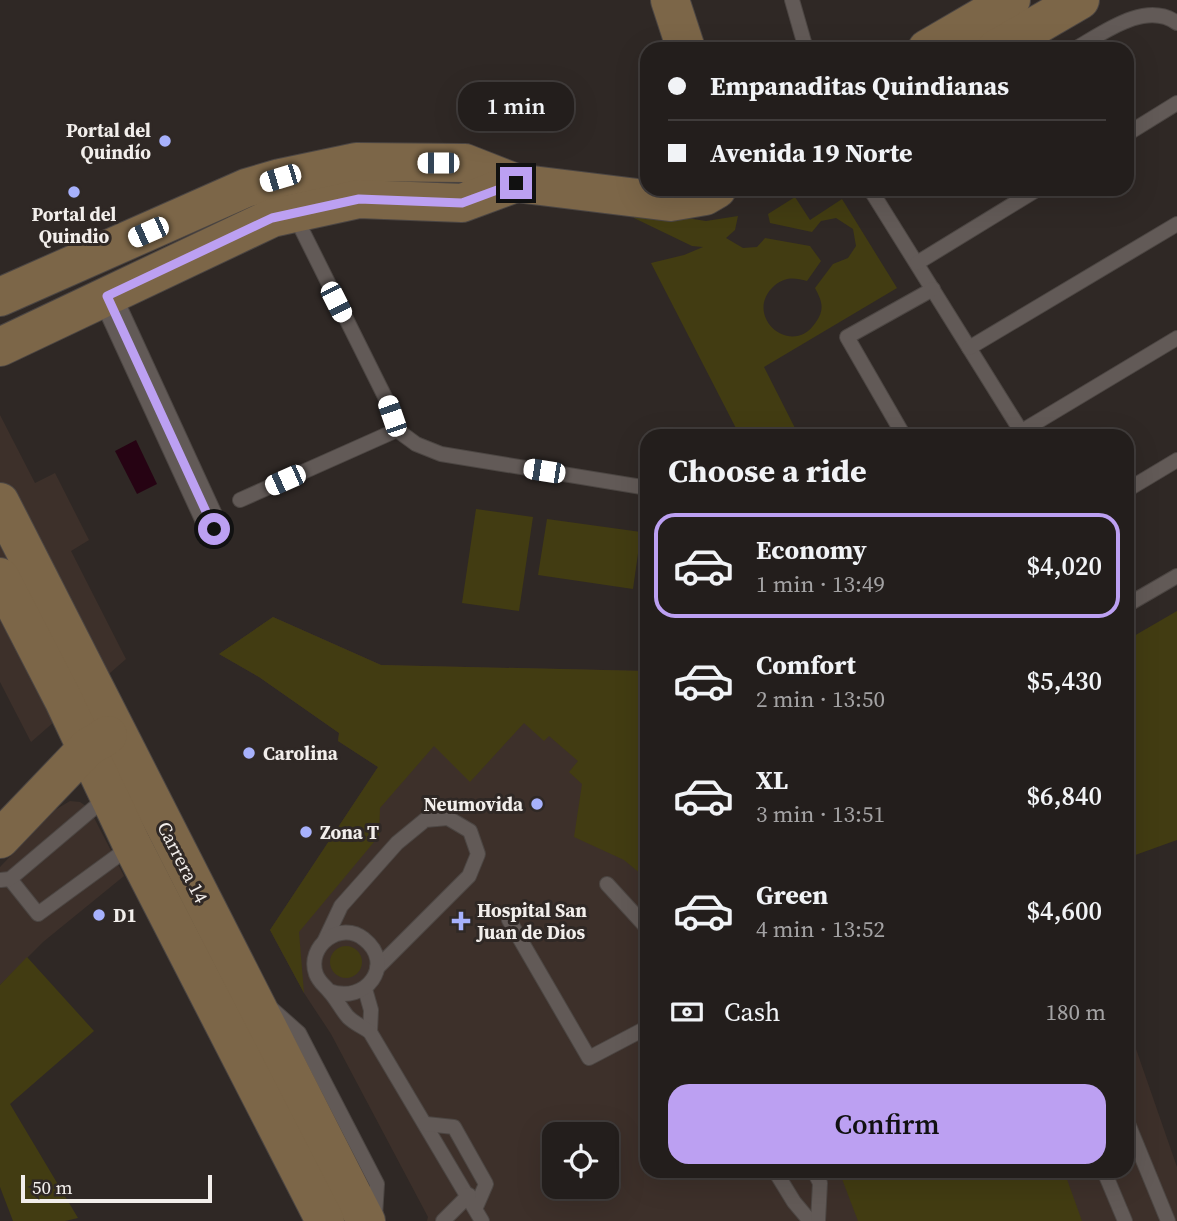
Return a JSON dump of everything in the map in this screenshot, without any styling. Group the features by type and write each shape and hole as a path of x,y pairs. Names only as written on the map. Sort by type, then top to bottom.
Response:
{"street":[{"path":"670,0 684,42"},
{"path":"939,42 1011,0"},
{"path":"1008,42 1080,0"},
{"path":"0,297 246,188 321,168 356,162 465,163 516,183 670,202 705,196"},
{"path":"0,347 272,218 359,199 462,203 516,183"},
{"path":"107,296 214,529"},
{"name":"Carrera 14","path":"0,502 102,739 109,795 325,1221"},
{"name":"Carrera 14","path":"0,577 102,739 246,987 366,1221"},
{"path":"0,839 102,739"}],"lane":[{"path":"792,0 804,42"},
{"path":"1087,42 1129,18 1152,13 1171,18 1177,23"},
{"path":"1134,130 1177,103"},
{"path":"874,196 1020,429"},
{"path":"917,263 1027,196"},
{"path":"293,213 388,403 397,430 416,444 441,454 640,487"},
{"path":"969,348 1177,224"},
{"path":"900,429 847,337 933,289"},
{"path":"1029,429 1177,338"},
{"path":"240,500 397,430"},
{"path":"1134,486 1177,460"},
{"path":"1134,601 1177,576"},
{"path":"109,795 5,879 38,914 132,845"},
{"path":"377,968 469,876 478,854 470,831 448,818 425,820 397,843 341,906 325,940 317,950 314,961 320,983 348,1017 370,1032 476,1208"},
{"path":"607,884 640,919"},
{"path":"509,920 589,1058 640,1031"},
{"path":"325,940 335,934 348,932 371,944 377,956 373,980 365,989 353,995 329,991"},
{"path":"246,987 299,1033 377,1184 374,1221"},
{"path":"365,989 371,1010 370,1032"},
{"path":"426,1124 454,1128 485,1184 476,1208 443,1221"},
{"path":"1134,1138 1168,1221"},
{"path":"779,1178 810,1221"},
{"path":"818,1178 820,1183 818,1221"},
{"path":"1107,1178 1125,1221"}],"shaded area":[{"path":"795,197 810,220 842,199 897,288 764,367 795,429 736,429 651,263 703,247 692,246 634,218 634,210 706,221 738,216 735,230 726,238 743,248 757,247 765,238 810,246 821,261 807,281 784,280 772,288 765,299 767,321 784,335 795,336 806,332 821,313 821,301 815,288 833,264 848,258 856,246 853,229 836,218 821,221 812,232 770,223 768,214"},
{"path":"0,415 35,483 55,473 89,540 71,551 126,659 31,742 0,682"},
{"path":"136,440 157,484 137,494 115,451"},
{"path":"476,509 533,517 519,611 462,603"},
{"path":"547,519 640,532 633,589 538,575"},
{"path":"1177,611 1177,840 1134,855 1134,636"},
{"name":"Hospital San Juan de Dios","path":"273,617 381,665 640,671 640,1178 1134,1178 1134,1043 1177,1167 1177,1221 427,1221 428,1217 331,1034 304,993 270,930 378,767 338,741 339,733 259,677 219,654"},
{"path":"273,617 381,665 640,671 640,873 624,860 574,837 582,784 569,772 578,761 549,736 544,741 524,723 470,782 434,746 380,808 379,836 299,932 304,993 270,930 378,767 338,741 339,733 259,677 219,654"},
{"path":"70,801 80,802 89,808 124,876 43,942 0,985 0,867 55,810"},
{"path":"346,946 357,951 362,962 357,973 346,978 335,973 330,962 335,951"},
{"path":"27,957 94,1031 10,1104 78,1218 65,1221 13,1221 0,1187 0,985"},
{"path":"842,1178 1067,1178 1082,1221 858,1221"}],"place":[{"name":"Portal del Quindío","path":"165,141"},
{"name":"Portal del Quindio","path":"74,192"},
{"name":"Carolina","path":"249,753"},
{"name":"Neumovida","path":"537,804"},
{"name":"Zona T","path":"306,832"},
{"name":"D1","path":"99,915"},
{"name":"Hospital San Juan de Dios","path":"461,921"}],"route":[{"path":"214,529 107,296 272,218 359,199 462,203 516,183"}]}
